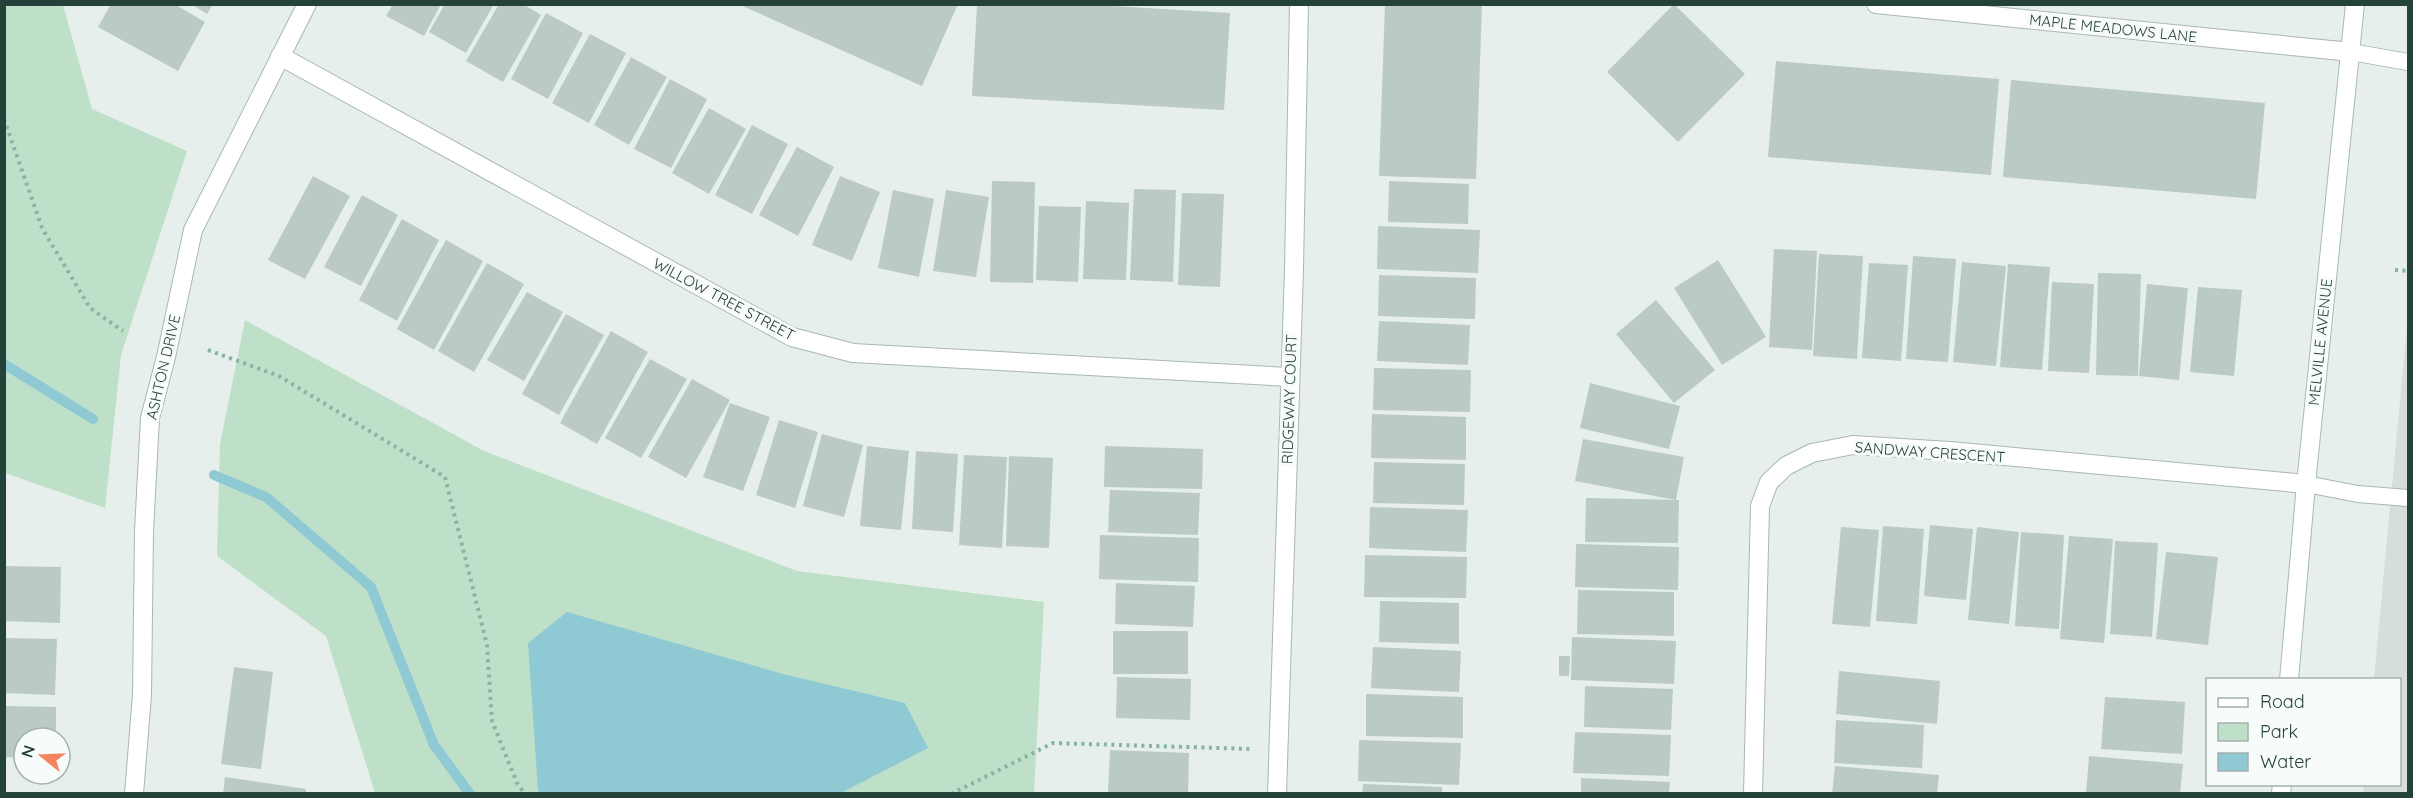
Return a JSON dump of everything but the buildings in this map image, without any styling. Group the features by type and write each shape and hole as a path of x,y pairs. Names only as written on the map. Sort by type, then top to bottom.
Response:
{"street":[{"name":"ASHTON DRIVE","path":"134,794 142,695 144,531 150,418 166,357 193,230 307,4"},
{"name":"RIDGEWAY COURT","path":"1277,794 1294,269 1299,4"},
{"name":"MAPLE MEADOWS LANE","path":"1876,4 2351,52"},
{"name":"MELVILLE AVENUE","path":"2289,678 2306,484 2355,4"},
{"name":"WILLOW TREE STREET","path":"280,57 792,337 853,353 1289,377"},
{"name":"SANDWAY CRESCENT","path":"1753,794 1760,506 1769,482 1786,466 1812,453 1853,445 1950,451 2306,484"}],"lane":[{"path":"2351,52 2409,62"},
{"path":"2306,484 2358,494 2409,498"}],"path":[{"path":"4,119 42,228 90,308 123,331"},
{"path":"2395,270 2409,271"},
{"path":"208,350 279,376 445,477 487,645 492,721 517,783 525,794"},
{"path":"951,794 1053,743 1280,750"}],"shaded area":[{"path":"2408,315 2408,793 2363,794 2364,786 2401,786 2401,678 2374,678"}],"green space":[{"path":"5,4 63,5 92,109 187,151 121,355 105,508 5,473"},
{"path":"245,320 484,451 797,571 1044,602 1034,793 375,793 326,636 217,556 220,444"}],"water":[{"path":"567,612 783,674 905,703 928,748 841,793 541,793 538,791 528,643"}],"waterway":[{"path":"4,364 93,419"},
{"path":"214,475 266,497 371,587 434,745 470,794"}]}
